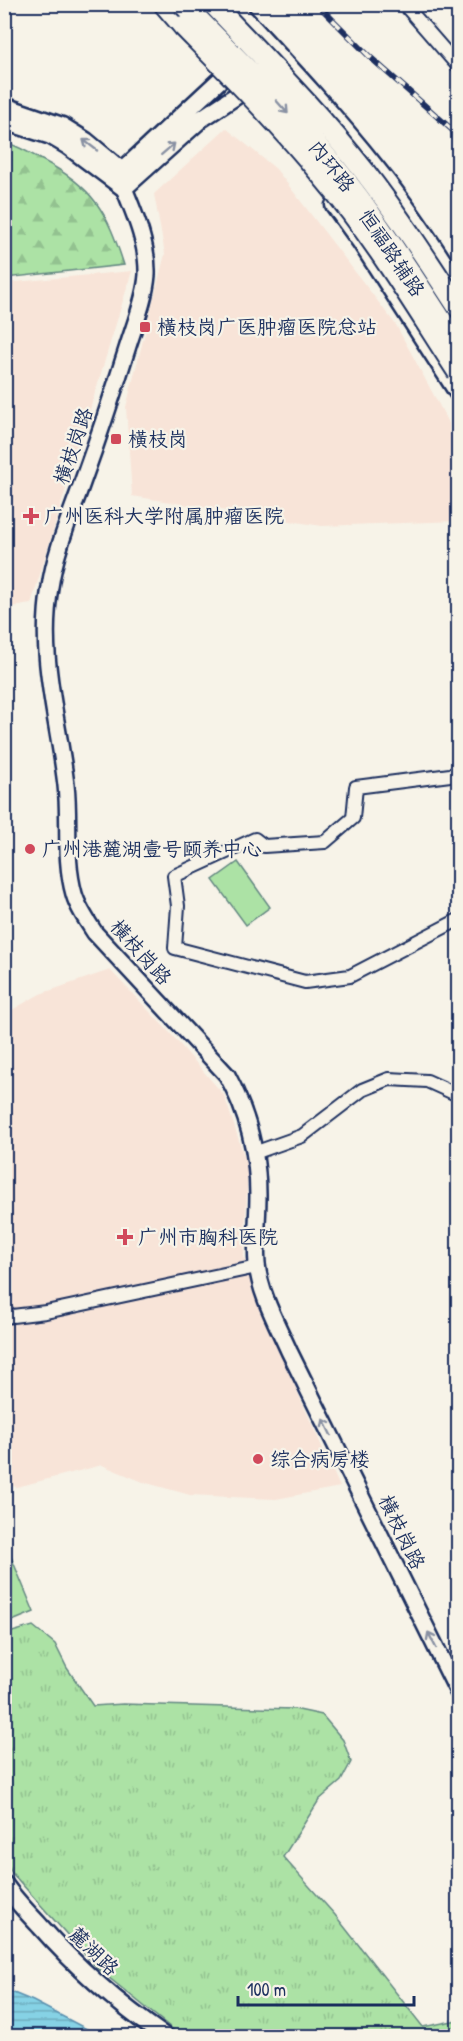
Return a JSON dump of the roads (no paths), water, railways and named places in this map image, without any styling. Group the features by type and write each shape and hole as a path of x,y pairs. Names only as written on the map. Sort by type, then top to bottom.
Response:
{"highway":[{"path":"165,4 323,176 356,219 459,372"},
{"name":"内环路","path":"183,4 243,64 339,173 383,231 459,346"},
{"name":"内环路","path":"213,4 314,112 357,163 410,234 459,307"}],"main road":[{"name":"恒福路辅路","path":"165,4 245,90 360,241 459,393"},
{"name":"恒福路辅路","path":"231,4 377,168 459,285"},
{"path":"123,179 228,71 242,60"},
{"path":"123,179 201,119 261,80"},
{"name":"横枝岗路","path":"4,106 62,126 86,141 123,179"},
{"name":"横枝岗路","path":"4,121 51,136 123,179"},
{"name":"麓湖路","path":"4,1884 84,1973 164,2037"}],"street":[{"path":"404,4 459,66"},
{"name":"横枝岗路","path":"123,179 135,212 144,248 147,275 145,290 102,426 64,532 50,584 46,615 49,686 66,786 70,871 74,894 82,914 95,933 226,1076 237,1094 245,1116 258,1174 257,1267 266,1297 289,1351 459,1692"},
{"path":"459,774 356,787 353,818 325,842 264,846 255,839 174,876 178,906 176,948 305,982 350,976 459,920"},
{"path":"254,1153 302,1136 362,1090 389,1079 427,1081 459,1095"},
{"path":"4,1317 46,1312 257,1267"}],"water":[{"path":"4,1989 33,2001 100,2036 5,2036"}],"railway":[{"path":"317,4 370,57 458,135"}],"place":[{"name":"横枝岗广医肿瘤医院总站","path":"145,327"},
{"name":"横枝岗","path":"116,439"},
{"name":"广州医科大学附属肿瘤医院","path":"31,516"},
{"name":"广州港麓湖壹号颐养中心","path":"30,849"},
{"name":"广州市胸科医院","path":"125,1237"},
{"name":"综合病房楼","path":"258,1459"}]}
